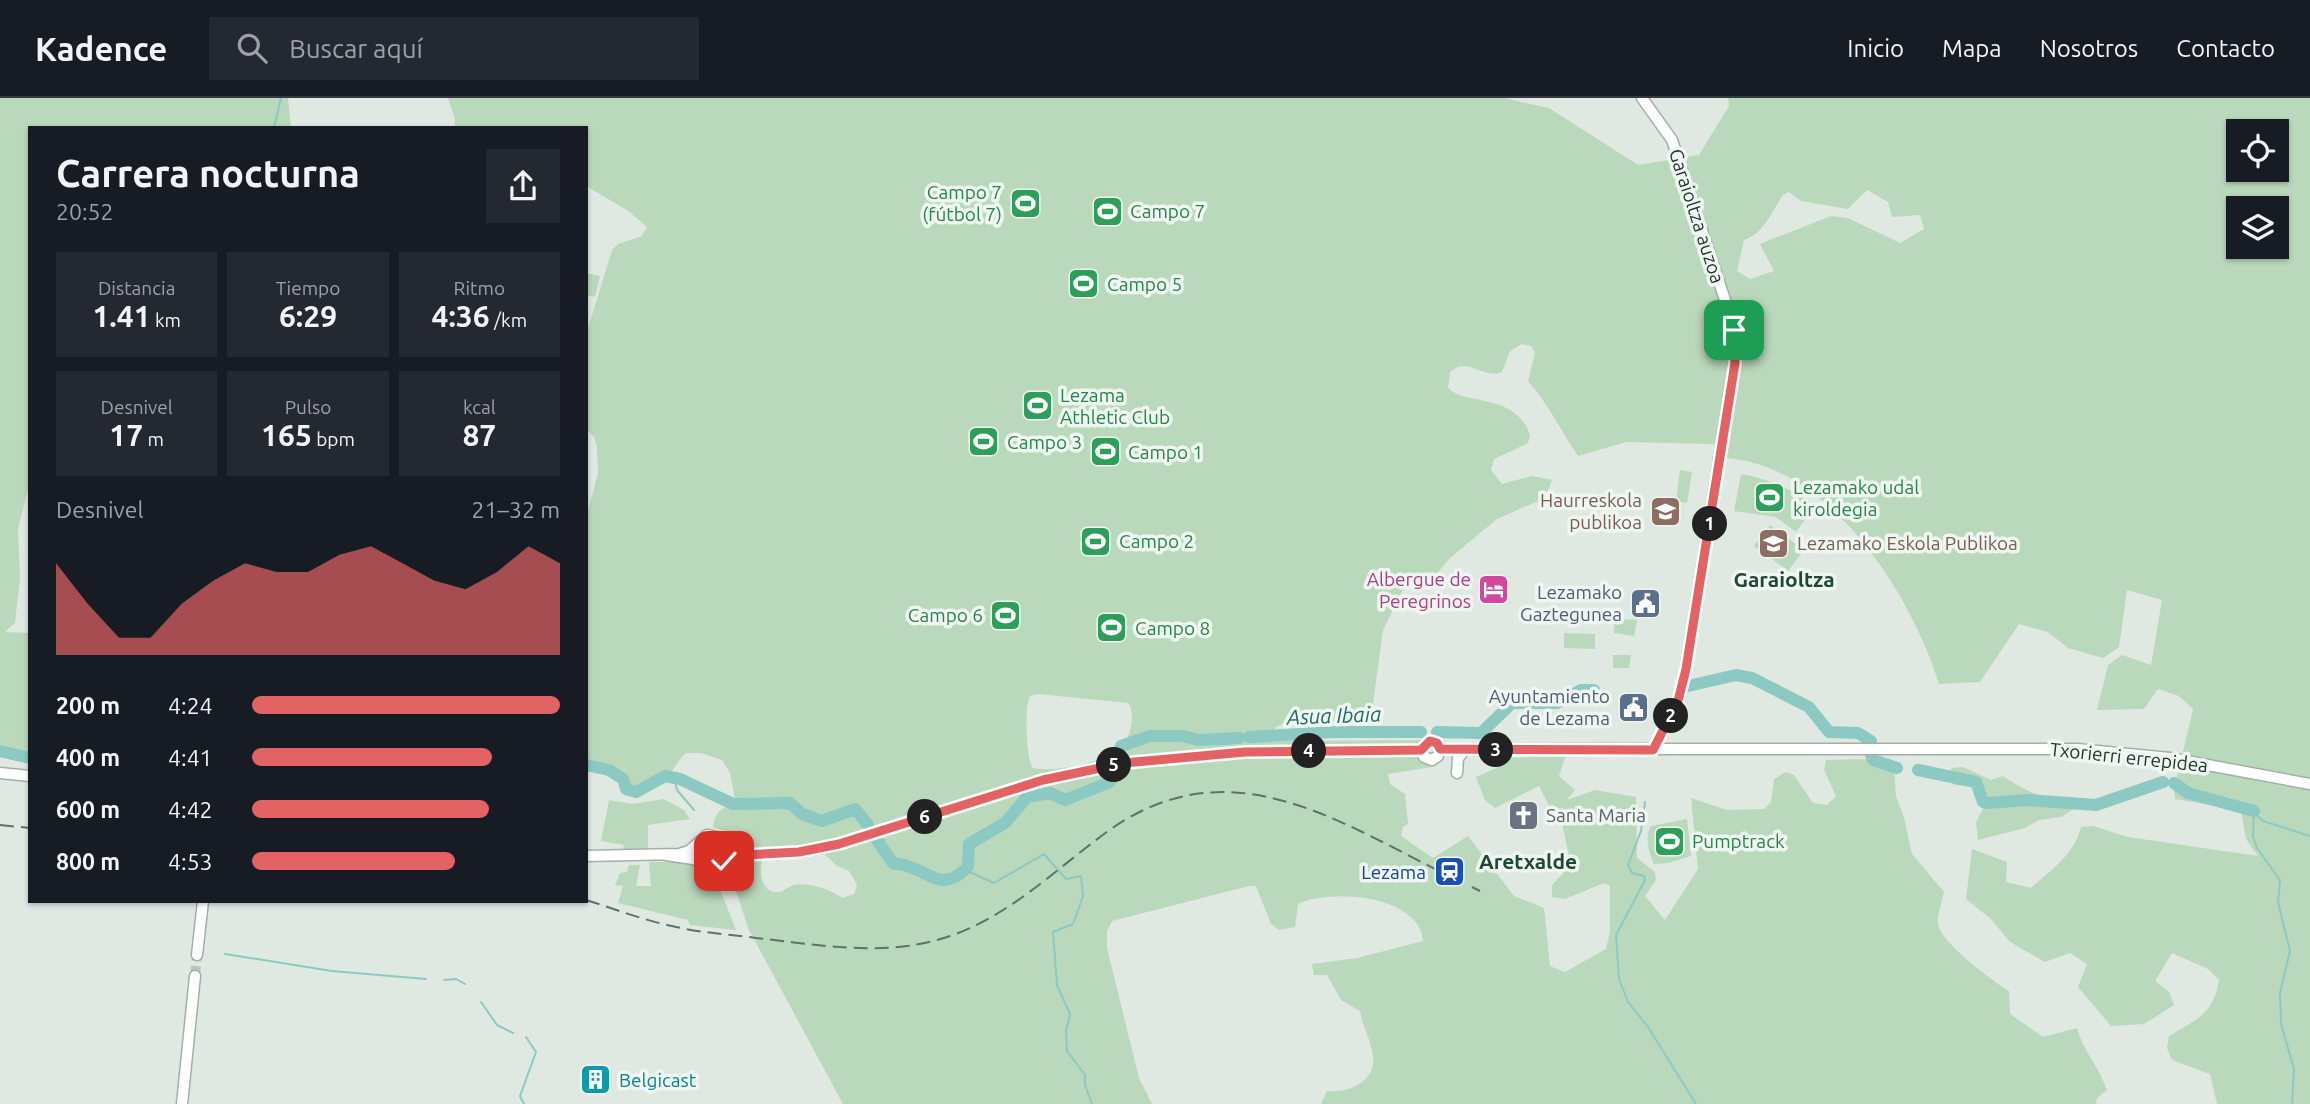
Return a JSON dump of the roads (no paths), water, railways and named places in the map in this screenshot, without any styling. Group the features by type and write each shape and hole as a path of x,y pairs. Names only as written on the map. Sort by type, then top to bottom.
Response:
{"street":[{"name":"Garaioltza auzoa","path":"1642,98 1672,140 1731,318 1736,352 1684,679 1678,701 1653,750"},
{"path":"666,855 699,861 712,867 724,861 756,855 799,852 839,844 1043,780 1124,763 1245,752 1421,750 1430,741 1437,743 1440,749 1653,750"},
{"name":"Txorierri errepidea","path":"1653,750 1947,747 2109,751 2182,760 2310,784"},
{"path":"1457,773 1458,758 1466,749"},
{"path":"0,773 28,776"},
{"path":"588,856 666,855 689,851 707,835 716,835 727,846 756,855"},
{"path":"697,842 695,852 699,861"},
{"path":"724,861 727,846"},
{"path":"197,956 203,903"},
{"path":"182,1104 195,976"}],"waterway":[{"path":"274,126 281,98"},
{"name":"Asua Ibaia","path":"1688,686 1736,675 1752,678 1809,707 1829,732 1858,733 1871,741"},
{"name":"Asua Ibaia","path":"1437,732 1481,733 1512,703 1557,703 1581,690 1594,690"},
{"name":"Asua Ibaia","path":"1249,737 1334,732 1421,732"},
{"name":"Asua Ibaia","path":"1116,759 1121,746 1150,736 1183,736 1198,740 1239,738"},
{"name":"Asua Ibaia","path":"0,751 28,758"},
{"name":"Asua Ibaia","path":"1871,755 1873,760 1897,768"},
{"name":"Asua Ibaia","path":"588,765 609,770 623,779 626,789 636,792 665,776 680,779 733,804 790,803 802,814 822,821 855,809 868,825"},
{"name":"Asua Ibaia","path":"1918,770 1976,782 1983,802 1987,803 2027,800 2096,805 2163,782"},
{"name":"Asua Ibaia","path":"877,840 893,863 908,866 938,879 951,879 968,867 969,844 1005,823 1027,797 1050,793 1065,800 1110,782 1113,774"},
{"path":"674,778 677,790 694,810"},
{"name":"Asua Ibaia","path":"2174,783 2188,793 2254,811"},
{"path":"1645,802 1641,831 1628,865 1632,873 1644,876 1645,880 1616,935 1619,979 1628,1002 1648,1027 1696,1104"},
{"path":"2254,811 2253,837 2257,848 2280,880 2278,902 2290,951 2280,993 2281,1024 2294,1069 2292,1104"},
{"path":"2254,813 2263,821 2310,836"},
{"path":"965,870 994,883 1044,854 1066,879 1081,876 1083,896 1073,924 1053,932 1057,985 1070,1014 1066,1031 1067,1051 1085,1075 1085,1085 1092,1104"},
{"path":"225,954 332,971 426,979"},
{"path":"444,980 456,979 465,984"},
{"path":"481,1002 497,1025 513,1033"},
{"path":"524,1104 520,1096 536,1052 526,1037"}],"tunnel":[{"path":"195,976 197,955"}],"railway":[{"path":"588,901 650,921 704,932 854,948 902,947 926,943 950,936 991,917 1029,892 1100,837 1146,809 1191,795 1236,792 1279,800 1322,814 1453,878"},
{"path":"0,825 28,828"},
{"path":"1472,887 1480,891"}],"place":[{"name":"Campo 7 (fútbol 7)","path":"1025,203"},
{"name":"Campo 7","path":"1107,211"},
{"name":"Campo 5","path":"1084,284"},
{"name":"Lezama Athletic Club","path":"1037,406"},
{"name":"Campo 3","path":"984,442"},
{"name":"Campo 1","path":"1105,452"},
{"name":"Lezamako udal kiroldegia","path":"1770,498"},
{"name":"Haurreskola publikoa","path":"1665,511"},
{"name":"Campo 2","path":"1096,541"},
{"name":"Lezamako Eskola Publikoa","path":"1774,543"},
{"name":"Albergue de Peregrinos","path":"1494,590"},
{"name":"Lezamako Gaztegunea","path":"1645,603"},
{"name":"Campo 6","path":"1006,615"},
{"name":"Campo 8","path":"1112,628"},
{"name":"Ayuntamiento de Lezama","path":"1633,707"},
{"name":"Santa Maria","path":"1523,815"},
{"name":"Pumptrack","path":"1669,841"},
{"name":"Lezama","path":"1449,872"},
{"name":"Belgicast","path":"596,1080"}],"district":[{"name":"Garaioltza","path":"1784,579"},
{"name":"Aretxalde","path":"1528,861"}]}
